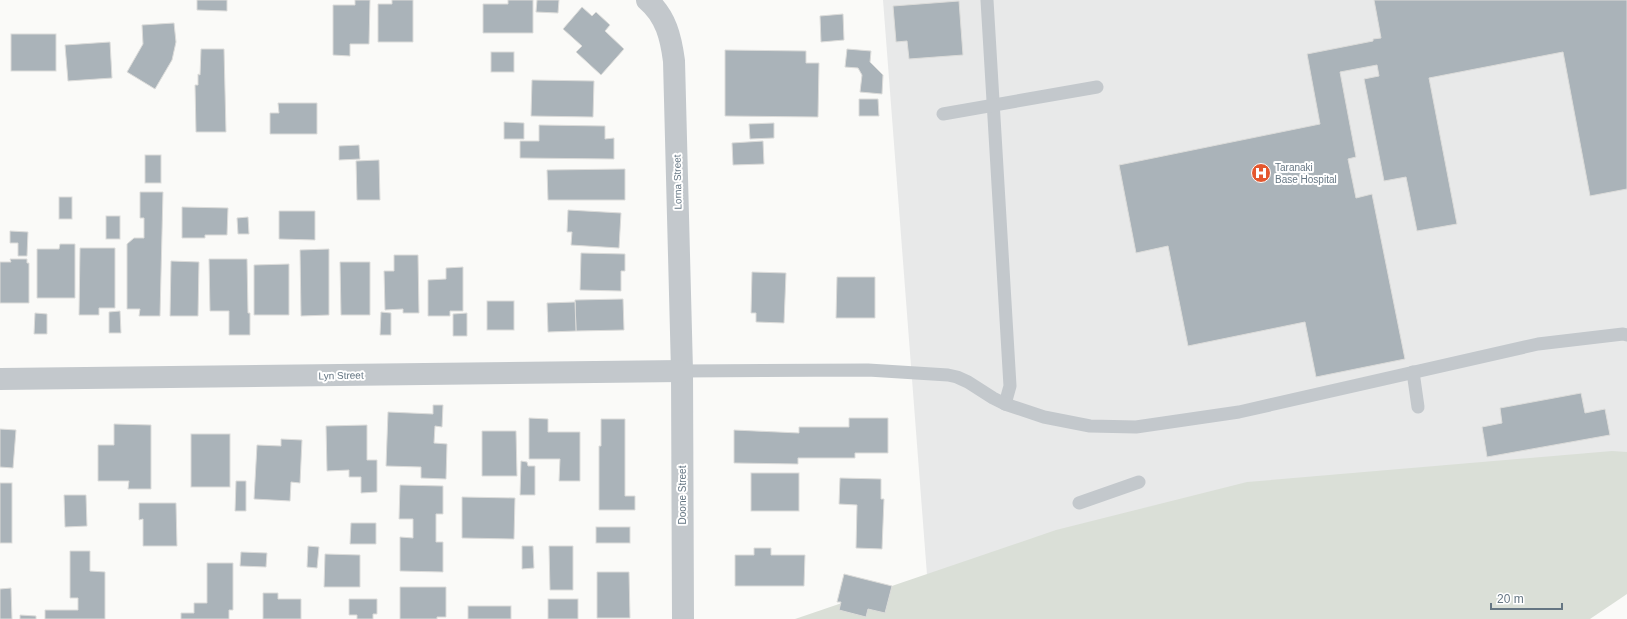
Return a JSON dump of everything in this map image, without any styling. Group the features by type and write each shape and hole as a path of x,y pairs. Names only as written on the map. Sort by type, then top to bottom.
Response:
{"street":[{"name":"Lorna Street","path":"651,1 664,20 671,41 674,61 682,371"},
{"name":"Lyn Street","path":"0,379 682,371"},
{"name":"Doone Street","path":"682,371 683,619"}],"lane":[{"path":"987,0 1010,386 1005,404"},
{"path":"943,114 1097,87"},
{"path":"682,371 868,370 948,375 968,382 992,398 1005,404 1044,417 1090,426 1136,427 1239,412 1538,344 1623,334 1627,335"},
{"path":"1413,372 1418,407"},
{"path":"1079,503 1139,482"}],"shaded area":[{"name":"Taranaki Base Hospital","path":"883,0 1627,0 1627,484 927,575"},
{"path":"1612,451 1627,452 1627,594 1590,619 795,619 1056,530 1247,482"}],"building":[{"path":"197,0 227,0 227,11 197,10"},
{"path":"355,0 370,0 369,44 350,44 350,56 333,55 333,5 355,5"},
{"path":"392,0 413,0 413,42 378,42 378,4 392,4"},
{"path":"508,0 533,0 533,33 483,33 483,4 508,4"},
{"path":"537,0 559,0 558,13 536,12"},
{"path":"1374,0 1627,0 1627,189 1590,196 1563,52 1429,78 1457,224 1417,231 1406,177 1384,181 1364,79 1379,76 1377,65 1340,72 1356,157 1348,159 1356,198 1372,194 1405,359 1316,377 1305,322 1188,346 1168,246 1136,253 1119,165 1320,124 1307,54 1373,41 1373,39 1381,38"},
{"path":"959,1 963,55 909,59 907,41 896,42 893,6"},
{"path":"582,7 592,16 596,12 610,25 605,31 624,49 601,75 576,52 582,46 563,29"},
{"path":"843,14 844,40 821,42 820,16"},
{"path":"174,23 176,42 172,60 155,89 127,72 143,44 142,25"},
{"path":"11,34 56,34 56,71 11,71"},
{"path":"110,42 112,78 68,81 65,45"},
{"path":"201,49 224,49 226,132 196,132 195,85 198,85 198,74 200,75"},
{"path":"847,49 871,51 870,62 883,75 882,94 860,92 862,75 858,68 845,67"},
{"path":"725,50 806,51 806,63 819,63 818,117 725,116"},
{"path":"491,52 514,52 514,72 491,72"},
{"path":"532,80 594,81 593,117 531,116"},
{"path":"859,99 878,99 879,116 859,116"},
{"path":"278,103 317,103 317,134 270,134 270,113 279,113"},
{"path":"504,122 524,123 524,139 504,139"},
{"path":"774,123 774,138 750,139 749,124"},
{"path":"539,125 605,126 605,139 614,138 614,159 520,158 520,141 539,141"},
{"path":"763,141 764,164 733,165 732,143"},
{"path":"359,145 360,159 339,160 339,146"},
{"path":"145,155 161,155 161,183 145,183"},
{"path":"379,160 380,200 357,200 356,161"},
{"path":"625,169 625,200 548,200 547,170"},
{"path":"140,192 163,192 160,316 139,316 140,309 127,309 127,244 134,238 144,238 144,218 140,218"},
{"path":"59,197 72,197 72,219 59,219"},
{"path":"182,207 228,208 227,235 205,235 205,238 182,238"},
{"path":"568,210 621,213 619,248 571,245 572,232 567,232"},
{"path":"279,211 315,211 315,240 279,239"},
{"path":"106,216 120,216 120,239 106,239"},
{"path":"248,217 249,234 238,234 237,218"},
{"path":"10,231 28,232 27,256 18,256 18,243 10,243"},
{"path":"60,244 75,244 75,298 37,298 37,249 59,249"},
{"path":"80,248 115,248 115,308 99,308 99,315 79,315"},
{"path":"329,249 329,315 301,316 300,250"},
{"path":"581,253 625,254 625,271 621,271 621,291 580,290"},
{"path":"394,255 418,255 419,313 403,313 403,309 385,310 384,271 394,271"},
{"path":"10,259 27,259 27,263 29,263 29,303 0,303 0,262 11,262"},
{"path":"209,259 247,259 250,335 229,335 229,311 210,311"},
{"path":"171,261 199,262 198,316 170,316"},
{"path":"340,262 370,262 370,315 341,315"},
{"path":"289,264 289,315 254,315 254,265"},
{"path":"463,267 463,311 450,311 450,316 428,316 428,280 446,279 446,268"},
{"path":"752,272 786,273 784,323 756,322 756,313 751,313"},
{"path":"837,277 875,277 875,318 836,318"},
{"path":"623,299 624,330 576,331 575,300"},
{"path":"487,301 514,301 514,330 487,330"},
{"path":"575,302 576,331 548,332 547,303"},
{"path":"120,311 121,333 109,333 109,312"},
{"path":"381,312 391,313 391,335 380,335"},
{"path":"35,313 47,314 47,334 34,334"},
{"path":"467,313 467,336 453,336 453,314"},
{"path":"1581,393 1585,413 1605,409 1610,435 1487,457 1482,427 1502,423 1500,408"},
{"path":"433,405 443,405 442,427 435,426 434,443 447,444 446,479 421,478 421,467 386,466 388,412 433,414"},
{"path":"529,418 548,419 548,432 580,432 580,481 559,481 560,459 529,459"},
{"path":"849,418 888,418 888,453 855,453 855,458 798,458 798,464 734,463 734,430 799,433 799,427 849,427"},
{"path":"601,419 625,419 625,496 635,496 635,510 599,510 599,446 601,446"},
{"path":"114,424 151,425 151,489 128,489 129,481 98,481 98,445 114,445"},
{"path":"367,425 367,460 377,460 377,492 361,493 361,477 349,477 349,470 327,471 326,426"},
{"path":"0,429 16,430 13,468 0,467"},
{"path":"482,431 516,431 517,476 482,476"},
{"path":"191,434 230,434 230,487 191,487"},
{"path":"281,439 302,440 300,483 291,482 290,501 254,499 257,445 281,446"},
{"path":"521,461 527,462 528,466 535,466 535,495 520,495"},
{"path":"751,473 799,473 799,511 751,511"},
{"path":"840,478 881,479 881,499 884,499 882,549 856,548 857,505 839,504"},
{"path":"236,481 246,481 246,511 235,511"},
{"path":"0,483 12,483 12,543 0,543"},
{"path":"400,485 443,486 443,514 436,514 436,542 443,542 443,572 400,571 400,537 413,538 413,519 399,519"},
{"path":"64,495 86,495 87,526 65,527"},
{"path":"462,497 515,498 514,539 462,538"},
{"path":"139,503 176,503 177,546 143,546 143,519 139,520"},
{"path":"351,523 376,523 376,544 350,544"},
{"path":"596,527 630,527 630,543 596,543"},
{"path":"308,546 319,547 317,568 307,567"},
{"path":"522,546 533,546 534,568 522,569"},
{"path":"549,546 573,546 573,590 550,590"},
{"path":"754,548 771,548 771,555 805,555 804,586 735,586 735,555 754,555"},
{"path":"70,551 90,551 90,571 105,572 105,619 45,619 45,610 78,610 78,598 70,598"},
{"path":"241,552 267,553 266,567 240,566"},
{"path":"325,554 360,555 360,587 324,587"},
{"path":"207,563 233,563 233,610 229,610 229,619 181,619 181,613 194,613 194,603 207,603"},
{"path":"597,572 629,572 630,618 597,618"},
{"path":"844,574 892,586 885,613 868,609 866,617 839,610 841,602 837,602"},
{"path":"400,587 446,587 446,617 437,617 437,619 400,619"},
{"path":"11,588 12,619 0,619 0,589"},
{"path":"263,593 278,593 278,599 301,599 301,619 263,619"},
{"path":"349,599 377,599 377,614 373,614 373,619 357,619 357,615 349,615"},
{"path":"548,599 578,599 578,619 548,619"},
{"path":"468,606 511,606 511,619 468,619"},
{"path":"20,615 36,616 36,619 20,619"}],"place":[{"name":"Taranaki Base Hospital","path":"1261,173"}]}
